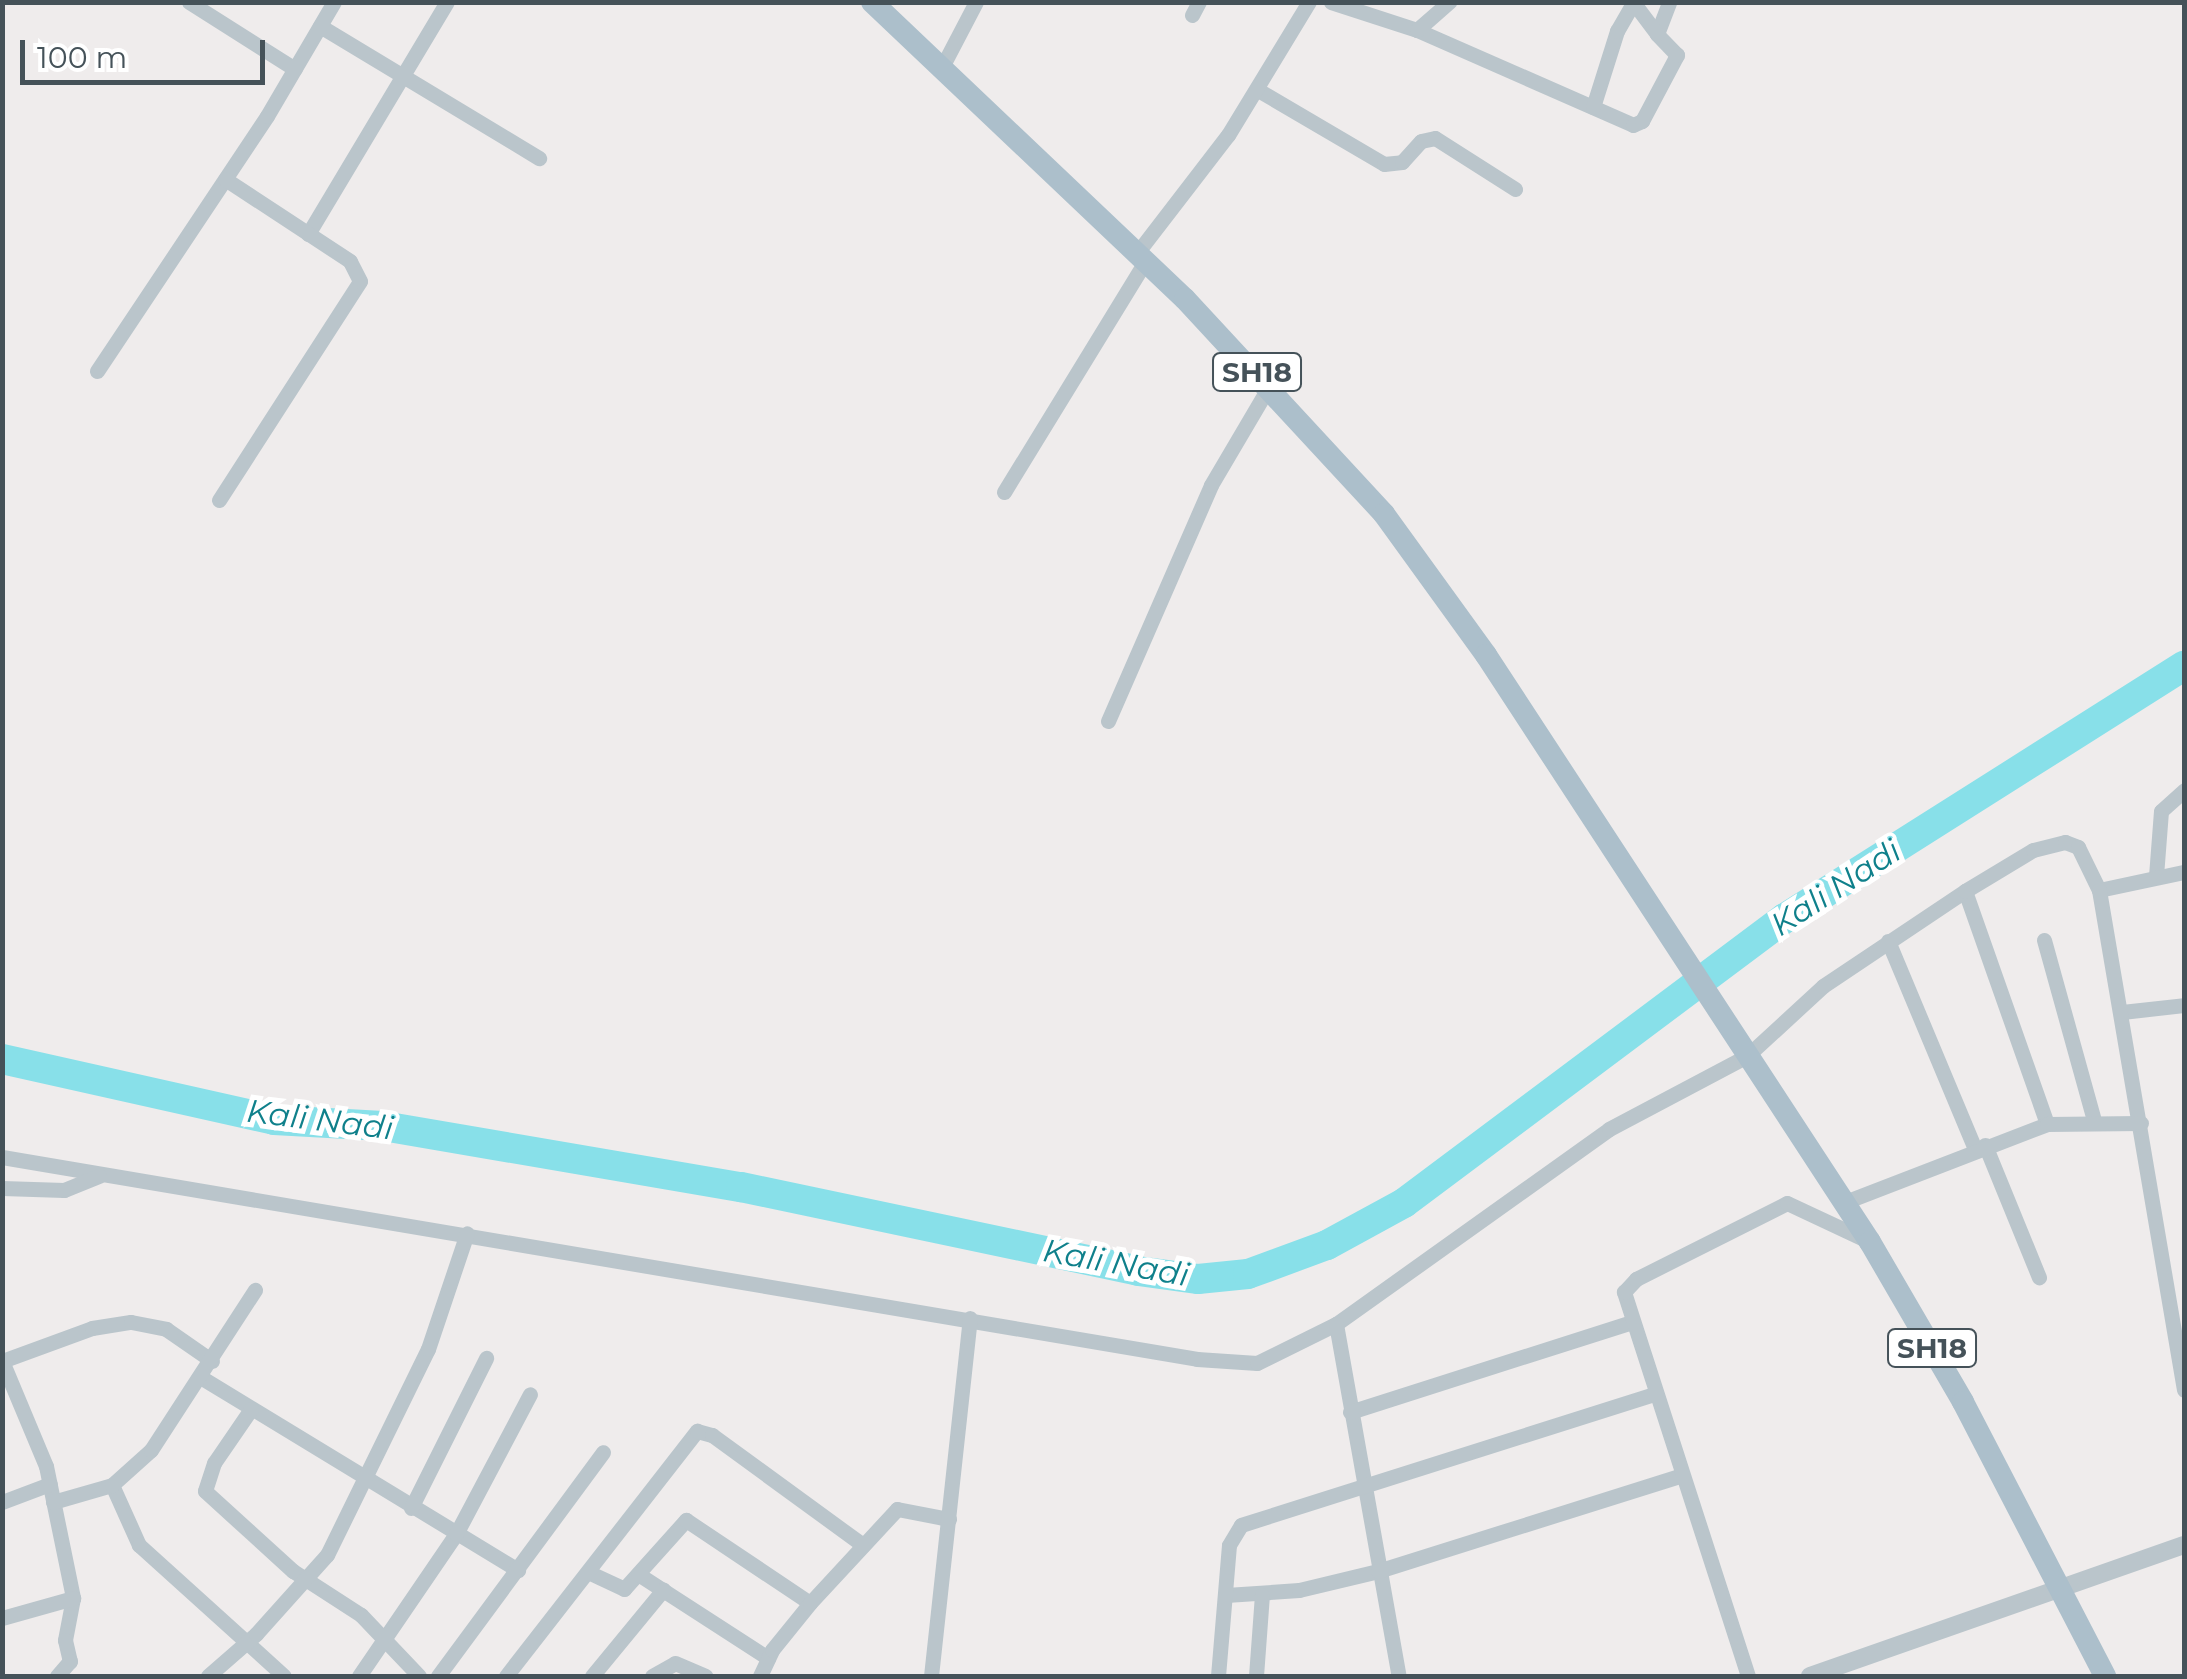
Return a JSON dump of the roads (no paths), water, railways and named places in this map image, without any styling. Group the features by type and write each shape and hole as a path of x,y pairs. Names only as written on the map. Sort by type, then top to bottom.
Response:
{"main road":[{"name":"SH18","path":"872,2 1270,384 1384,514 1870,1242 2062,1588 2105,1676"}],"street":[{"path":"189,2 295,69"},
{"path":"97,371 225,179 334,2"},
{"path":"308,234 447,2"},
{"path":"942,67 976,2"},
{"path":"1004,492 1141,258 1258,90 1309,2"},
{"path":"1331,2 1417,30 1632,125 1642,121 1677,55 1633,3 1613,41 1594,107"},
{"path":"1417,30 1449,2"},
{"path":"1658,34 1669,2"},
{"path":"320,26 539,158"},
{"path":"1258,90 1384,164 1402,162 1420,141 1435,138 1514,189"},
{"path":"220,500 360,281 350,262 225,179"},
{"path":"1108,721 1217,472 1270,384"},
{"path":"2148,877 2160,811 2184,790"},
{"path":"2,1157 1238,1364 1299,1348 1609,1129 1747,1056 1797,1006 1888,941 2033,850 2065,842 2078,847 2098,890 2184,1390"},
{"path":"2098,890 2184,872"},
{"path":"1964,891 2047,1124"},
{"path":"2044,940 2094,1120"},
{"path":"1888,941 2039,1277"},
{"path":"2122,1012 2184,1005"},
{"path":"1845,1202 2047,1124 2094,1120 2141,1123"},
{"path":"2,1188 64,1190 99,1176"},
{"path":"1748,1676 1679,1476 1632,1322 1628,1284 1773,1207 1799,1204 1870,1242"},
{"path":"208,1676 307,1580 364,1480 449,1300 467,1233"},
{"path":"53,1502 112,1485 159,1440 255,1290"},
{"path":"932,1676 970,1318"},
{"path":"58,1676 70,1660 65,1640 73,1598 50,1484 2,1361 92,1328 131,1322 166,1329 212,1361"},
{"path":"1350,1412 1632,1322"},
{"path":"1336,1324 1362,1486 1400,1676"},
{"path":"411,1508 486,1358"},
{"path":"202,1378 364,1480 518,1570"},
{"path":"359,1676 456,1534 530,1394"},
{"path":"1218,1676 1228,1545 1241,1525 1654,1394"},
{"path":"252,1409 203,1484 215,1502 307,1580 361,1614 419,1676"},
{"path":"506,1676 696,1431 712,1435 862,1544"},
{"path":"438,1676 603,1452"},
{"path":"1226,1595 1262,1596 1378,1570 1679,1476"},
{"path":"2,1502 50,1484"},
{"path":"112,1485 139,1545 284,1676"},
{"path":"760,1676 768,1658 810,1603 862,1544 903,1506 949,1518"},
{"path":"588,1572 617,1590 638,1574 686,1520 810,1603"},
{"path":"1810,1676 2184,1545"},
{"path":"638,1574 768,1658"},
{"path":"592,1676 663,1590"},
{"path":"1256,1676 1262,1596"},
{"path":"2,1618 73,1598"},
{"path":"652,1676 675,1663 705,1676"}],"waterway":[{"name":"Kali Nadi","path":"2,1059 274,1120 383,1126 741,1187 1138,1271 1198,1279 1248,1274 1327,1245 1404,1203 1785,918 2184,666"}]}
